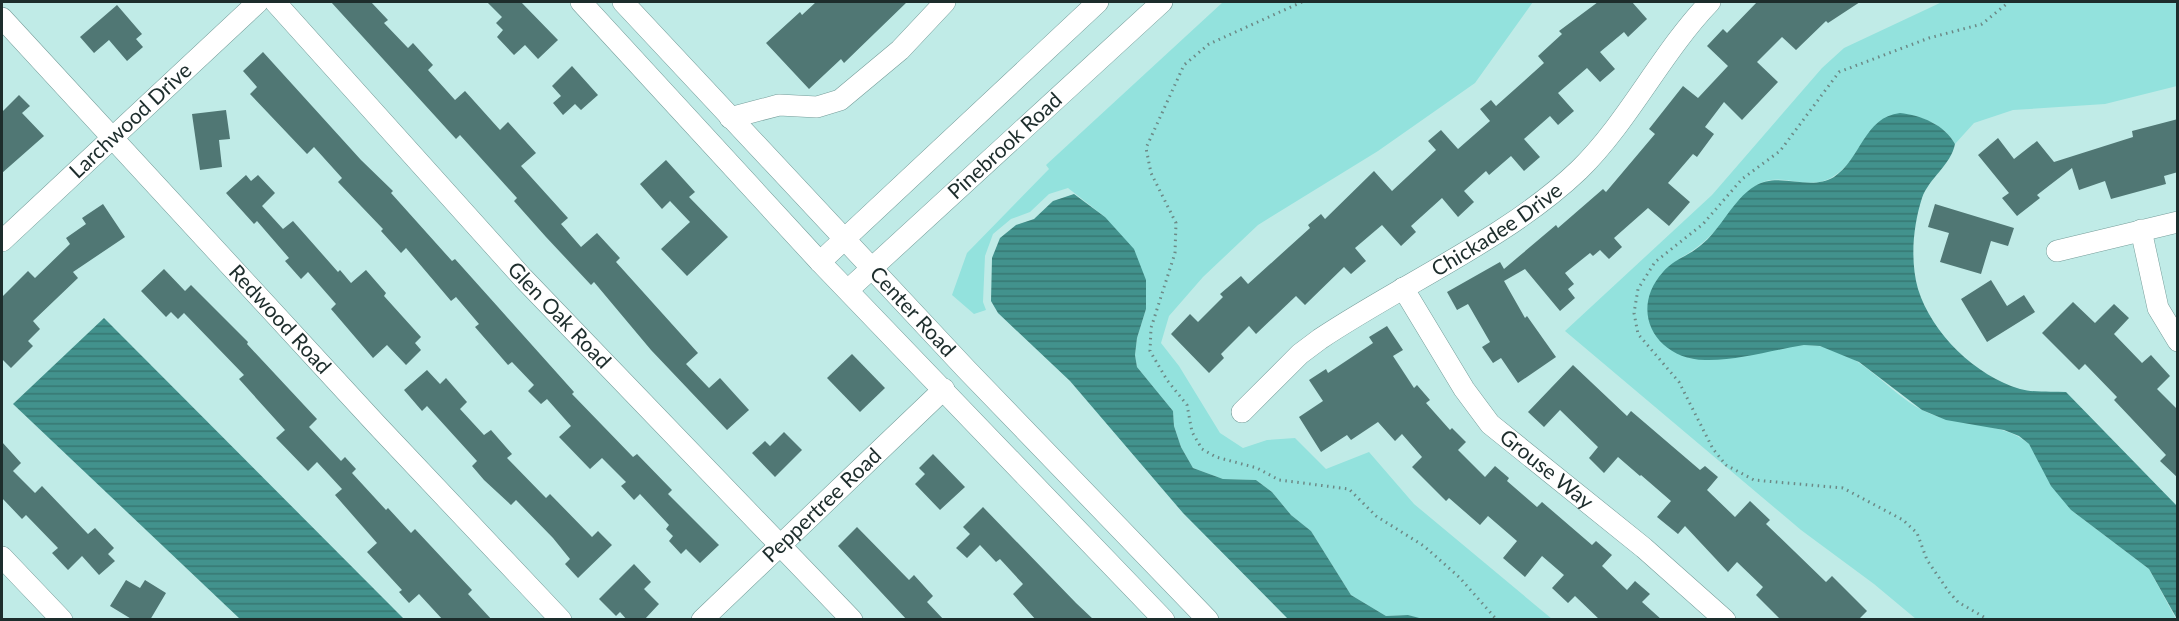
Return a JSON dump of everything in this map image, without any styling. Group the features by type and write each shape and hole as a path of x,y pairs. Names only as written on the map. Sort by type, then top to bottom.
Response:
{"street":[{"name":"Larchwood Drive","path":"2,240 112,135 258,2"},
{"name":"Glen Oak Road","path":"275,2 523,278 852,620"},
{"name":"Center Road","path":"581,2 820,262 1164,620"},
{"name":"Center Road","path":"623,2 844,239 1208,620"},
{"path":"730,118 779,105 818,107 840,100 900,50 945,2"},
{"name":"Pinebrook Road","path":"820,262 1098,2"},
{"name":"Pinebrook Road","path":"848,290 1162,2"},
{"name":"Chickadee Drive","path":"1242,412 1313,344 1523,214 1580,168 1609,134 1666,53 1710,2"},
{"name":"Redwood Road","path":"2,18 376,424 561,620"},
{"path":"2057,251 2178,222"},
{"path":"2141,230 2158,308 2178,341"},
{"name":"Grouse Way","path":"1403,288 1464,389 1490,424 1644,548 1725,620"},
{"name":"Peppertree Road","path":"702,620 944,389"},
{"path":"2,557 62,620"}],"path":[{"path":"1302,2 1209,44 1184,65 1146,148 1151,173 1176,223 1175,253 1151,328 1150,351 1167,380 1187,405 1192,432 1202,449 1216,457 1257,468 1279,480 1348,489 1376,516 1424,546 1460,578 1497,620"},
{"path":"1989,620 1958,602 1949,592 1927,560 1917,533 1903,519 1843,488 1754,480 1726,465 1713,449 1679,381 1638,334 1634,313 1638,289 1654,262 1703,224 1742,179 1780,151 1839,72 1929,38 1982,24 2008,2"}],"shaded area":[{"path":"1223,2 1533,2 1475,83 1378,151 1258,225 1203,277 1169,316 1161,343 1179,366 1220,433 1243,448 1267,440 1295,438 1326,469 1369,452 1414,504 1552,619 1423,620 1408,615 1386,616 1351,595 1311,531 1291,515 1272,492 1256,480 1223,479 1193,468 1181,447 1174,426 1173,411 1137,367 1135,355 1137,338 1146,309 1105,217 1068,188 1049,194 1030,212 1011,219 993,234 985,256 983,302 986,310 974,314 952,295 967,253 1049,169 1046,165"},
{"path":"1942,2 2177,2 2177,86 2105,104 2013,110 1974,123 1955,144 1946,132 1929,121 1907,114 1892,116 1881,122 1845,167 1834,176 1807,183 1771,180 1758,184 1746,194 1709,237 1680,258 1688,358 1722,358 1787,346 1818,346 1848,356 1909,402 1935,416 1991,427 2017,436 2029,444 2071,510 2149,569 2176,619 1916,619 1874,584 1801,530 1565,331 1712,195 1822,68 1844,48"},
{"path":"1900,113 1932,122 1945,131 1955,144 1953,152 1925,191 1916,220 1914,267 1918,289 1925,306 1945,337 1972,364 1987,374 2020,389 2066,392 2177,506 2177,619 2149,569 2071,510 2051,486 2029,444 2019,436 2004,430 1946,420 1922,410 1859,362 1820,346 1804,345 1742,357 1705,360 1688,358 1673,351 1661,342 1652,330 1648,317 1648,302 1653,287 1663,272 1707,239 1747,192 1764,182 1774,180 1814,183 1834,177 1851,160 1870,130 1878,122"},
{"path":"1074,194 1105,217 1134,249 1146,280 1146,309 1137,338 1135,355 1137,367 1173,411 1174,426 1181,447 1193,468 1223,479 1256,480 1272,492 1291,515 1311,531 1351,595 1386,616 1408,615 1423,619 1288,619 1183,513 1070,381 998,313 991,301 992,258 1000,238 1016,225 1034,219 1053,201"},
{"path":"104,318 404,619 240,619 13,404"}],"building":[{"path":"331,2 371,2 388,20 384,23 408,48 413,43 433,65 428,70 455,100 465,91 500,130 508,122 536,153 521,166 568,218 561,224 581,247 597,233 620,258 616,262 698,353 686,364 709,388 720,378 749,410 727,430 651,350 594,282 591,285 546,237 514,201 517,198 460,135 456,139"},
{"path":"487,2 521,2 558,40 538,59 525,45 514,55 497,37 503,30 496,23 502,17"},
{"path":"816,2 907,2 844,63 841,59 809,89 766,43 800,12 802,15"},
{"path":"1598,2 1632,2 1647,19 1628,37 1624,32 1600,52 1615,69 1600,82 1587,68 1558,93 1574,111 1558,125 1550,116 1524,139 1540,157 1524,171 1511,156 1489,175 1486,171 1464,191 1474,202 1458,217 1442,198 1411,226 1416,232 1401,246 1382,225 1355,248 1366,261 1351,274 1344,267 1305,305 1296,296 1256,334 1249,326 1221,354 1224,358 1209,373 1171,334 1190,314 1198,322 1223,297 1220,294 1241,276 1248,284 1310,228 1308,225 1321,214 1325,219 1374,171 1392,191 1436,150 1428,141 1441,130 1458,149 1490,121 1480,109 1491,100 1496,106 1544,63 1538,56 1562,34 1559,31"},
{"path":"1757,2 1860,2 1828,23 1826,21 1796,50 1782,37 1757,62 1778,82 1742,120 1724,102 1705,127 1714,134 1697,157 1693,154 1668,183 1690,202 1669,226 1648,208 1614,238 1622,247 1609,259 1600,250 1593,256 1590,253 1565,273 1574,284 1568,289 1575,298 1560,311 1525,269 1504,281 1525,318 1527,316 1556,357 1518,383 1501,358 1493,363 1482,347 1490,342 1468,304 1457,310 1447,292 1500,262 1504,269 1556,225 1558,228 1603,189 1606,192 1655,134 1649,129 1683,86 1698,98 1728,66 1707,46 1723,29 1727,33"},
{"path":"117,5 142,34 136,39 143,47 127,61 109,40 94,53 80,37"},
{"path":"263,52 361,160 393,191 391,193 452,261 455,259 574,392 572,394 633,457 637,454 672,490 668,494 719,545 700,563 686,549 681,554 669,541 673,536 666,529 669,525 640,494 634,500 621,486 626,482 602,458 590,469 559,437 571,426 547,399 541,404 528,391 534,385 512,362 508,365 475,327 479,324 456,297 451,301 406,248 401,253 381,231 383,229 338,182 342,178 314,147 307,154 250,94 257,87 243,71"},
{"path":"572,66 598,95 581,110 575,104 563,115 553,103 561,96 552,86"},
{"path":"19,95 30,106 22,113 44,136 2,173 2,112"},
{"path":"226,110 230,139 219,140 222,167 200,170 192,114"},
{"path":"2178,119 2178,172 2164,176 2166,184 2111,199 2105,181 2079,190 2072,168 2037,195 2040,198 2017,216 2002,198 2009,193 1978,155 1998,138 2014,159 2037,141 2054,162 2133,137 2132,131"},
{"path":"666,160 695,192 689,197 728,237 687,276 661,249 690,222 670,201 662,209 640,184"},
{"path":"246,175 251,181 258,175 275,193 262,206 283,229 293,221 338,272 340,270 351,283 366,270 386,293 384,296 421,337 415,343 421,350 406,365 387,345 373,358 331,309 336,304 308,272 301,279 285,261 289,258 257,221 254,224 226,193"},
{"path":"103,204 125,237 73,272 78,278 33,321 40,329 28,341 33,346 11,368 2,359 2,297 28,271 35,278 70,244 66,238 86,224 82,218"},
{"path":"1935,204 2014,228 2008,246 1991,241 1981,274 1940,262 1949,233 1928,227"},
{"path":"164,269 185,291 191,285 248,342 247,344 317,419 309,427 341,461 345,457 356,469 352,473 386,510 388,508 411,533 415,529 472,590 468,594 492,620 443,620 419,594 409,603 399,592 402,590 367,552 377,543 335,495 342,489 317,462 308,471 276,438 285,430 239,379 244,375 184,313 178,319 171,312 166,317 141,291"},
{"path":"1991,280 2007,306 2024,295 2035,312 1987,342 1961,299"},
{"path":"2073,302 2095,323 2114,304 2129,318 2114,334 2142,363 2151,355 2170,376 2157,389 2178,410 2178,478 2160,461 2166,455 2114,400 2117,397 2085,364 2079,370 2042,333"},
{"path":"1387,326 1403,350 1393,356 1414,388 1417,385 1430,400 1426,403 1450,430 1452,428 1466,442 1458,450 1485,477 1495,466 1509,478 1507,481 1537,507 1542,502 1592,545 1596,541 1612,555 1602,566 1627,590 1635,581 1650,594 1642,602 1662,620 1600,620 1575,596 1568,603 1552,588 1564,575 1542,556 1525,577 1503,558 1517,541 1488,516 1480,525 1449,498 1446,501 1412,467 1422,457 1402,434 1395,441 1378,422 1351,440 1347,435 1321,452 1299,417 1323,401 1309,380 1326,369 1328,373 1373,343 1369,337"},
{"path":"852,354 885,388 860,412 827,378"},
{"path":"1573,365 1627,416 1631,411 1700,470 1705,466 1718,477 1707,490 1735,517 1750,501 1770,520 1766,524 1826,582 1832,576 1867,611 1858,620 1781,620 1756,595 1763,587 1737,562 1728,572 1685,526 1678,534 1657,517 1671,501 1641,475 1618,457 1604,473 1589,458 1598,447 1560,410 1544,427 1528,412"},
{"path":"427,370 440,384 446,378 467,402 460,409 484,435 491,430 512,454 507,458 546,498 550,494 592,537 598,531 612,545 578,578 565,564 570,559 553,538 516,500 511,505 484,480 472,466 477,461 427,406 422,411 404,390"},
{"path":"784,432 802,450 775,477 752,453 765,441 770,446"},
{"path":"2,442 21,463 13,471 35,493 42,486 88,534 95,528 114,548 108,554 115,561 99,575 82,556 68,570 52,553 58,548 26,515 22,519 2,498"},
{"path":"933,454 965,487 940,510 915,484 925,474 919,468"},
{"path":"983,507 1094,620 1036,620 1013,594 1023,584 1000,559 996,562 980,545 967,558 956,548 970,534 963,527"},
{"path":"857,527 909,580 914,575 933,596 927,602 944,620 907,620 838,546"},
{"path":"634,564 651,582 644,589 659,604 644,620 627,620 620,612 616,616 599,599"},
{"path":"126,580 140,588 145,580 166,593 150,620 133,620 110,606"}]}
